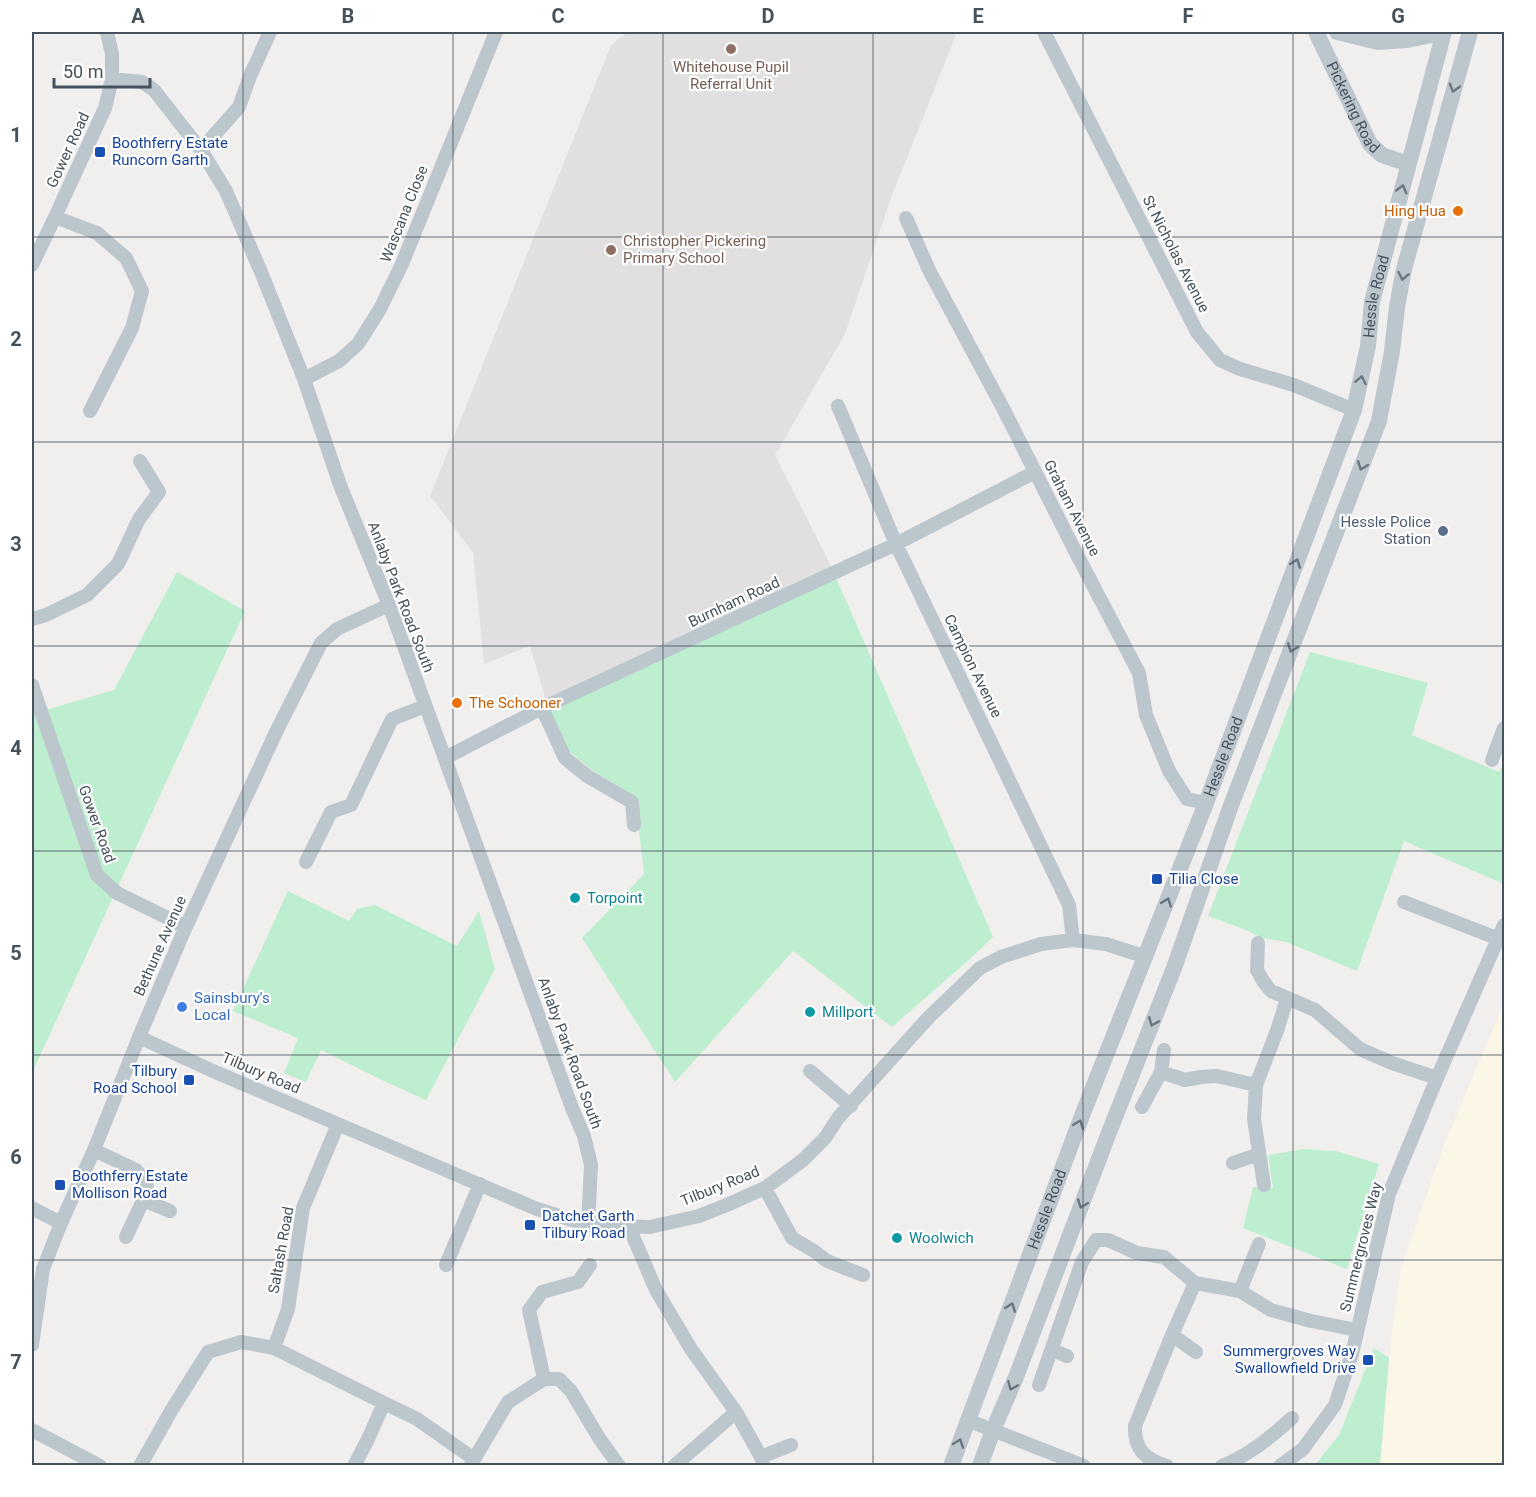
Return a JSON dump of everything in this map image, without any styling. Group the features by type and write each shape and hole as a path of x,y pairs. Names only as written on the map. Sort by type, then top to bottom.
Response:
{"street":[{"path":"107,32 112,54 112,79"},
{"path":"201,150 239,107 270,32"},
{"name":"Wascana Close","path":"304,379 339,362 358,344 380,309 402,264 496,32"},
{"name":"St Nicholas Avenue","path":"1044,32 1197,332 1220,360 1240,369 1294,385 1354,410"},
{"name":"Pickering Road","path":"1316,32 1370,144 1382,155 1408,164"},
{"path":"1337,32 1378,42 1407,40 1443,32"},
{"name":"Hessle Road","path":"951,1466 1083,1113 1206,803 1354,410 1368,346 1371,302 1443,32"},
{"name":"Hessle Road","path":"980,1466 1174,968 1230,808 1379,421 1404,269 1470,32"},
{"name":"Anlaby Park Road South","path":"112,79 142,82 154,90 201,150 226,191 261,272 304,379 340,485 388,605 584,1136 591,1165 588,1225"},
{"name":"Gower Road","path":"32,263 56,217 105,108 112,79"},
{"path":"56,217 97,233 126,258 142,291 132,328 90,411"},
{"name":"Graham Avenue","path":"906,218 929,270 1005,410 1139,673 1146,715 1170,771 1187,799 1206,803"},
{"name":"Campion Avenue","path":"838,406 896,544 1069,905 1073,940"},
{"path":"32,619 46,615 87,595 118,564 139,519 159,492 140,461"},
{"name":"Burnham Road","path":"445,758 542,708 896,544 1035,472"},
{"name":"Bethune Avenue","path":"32,1345 43,1269 61,1223 94,1150 186,927 277,730 321,643 337,629 388,605"},
{"name":"Gower Road","path":"32,685 97,875 117,893 186,927"},
{"path":"306,862 331,812 351,805 392,719 425,706"},
{"path":"542,708 565,758 586,776 632,802 634,825"},
{"path":"1492,760 1503,737"},
{"path":"1404,902 1499,939"},
{"name":"Summergroves Way","path":"1280,1466 1303,1449 1335,1405 1352,1354 1389,1194 1504,925"},
{"name":"Tilbury Road","path":"139,1037 213,1071 537,1209 588,1225 650,1227 699,1216 765,1188 802,1160 825,1138 838,1119 928,1018 980,968 1000,957 1041,944 1073,940 1106,945 1146,957"},
{"path":"1258,943 1257,970 1271,991 1315,1010 1360,1049 1392,1063 1437,1078"},
{"path":"1264,1185 1254,1119 1256,1085 1287,998"},
{"path":"1142,1107 1161,1072 1164,1050"},
{"path":"810,1071 851,1106"},
{"path":"1161,1072 1185,1080 1217,1076 1256,1085"},
{"name":"Saltash Road","path":"274,1348 288,1309 303,1208 338,1124"},
{"path":"94,1150 136,1170 147,1183 146,1194 126,1237"},
{"path":"1233,1163 1259,1154"},
{"path":"446,1265 480,1184"},
{"path":"765,1188 792,1238 827,1261 862,1275"},
{"path":"143,1200 170,1211"},
{"path":"32,1208 61,1223"},
{"path":"629,1227 656,1290 691,1349 736,1412 763,1461 791,1445"},
{"path":"1039,1385 1082,1262 1096,1240 1108,1240 1137,1253 1164,1257 1195,1283 1240,1291 1271,1310 1357,1330"},
{"path":"1240,1291 1259,1244"},
{"path":"544,1379 529,1310 542,1292 578,1282 590,1265"},
{"path":"1167,1466 1143,1454 1135,1439 1136,1426 1195,1283"},
{"path":"1172,1335 1197,1352"},
{"path":"140,1466 208,1352 241,1342 274,1348 417,1419 472,1462 508,1402 544,1379 559,1379 570,1391 619,1466"},
{"path":"1052,1350 1067,1356"},
{"path":"354,1466 384,1402"},
{"path":"674,1466 736,1412"},
{"path":"1222,1466 1239,1459 1266,1434 1292,1418"},
{"path":"968,1420 1084,1466"},
{"path":"32,1430 100,1466"}],"shaded area":[{"name":"Christopher Pickering Primary School","path":"628,32 946,32 956,35 891,198 845,334 775,455 831,566 546,701 530,646 484,664 473,552 430,496 611,45"},
{"path":"1504,1003 1504,1465 1380,1466 1392,1332 1401,1268 1444,1145"}],"green space":[{"path":"831,566 993,937 892,1027 793,951 675,1082 582,938 644,874 635,796 590,769 568,750 546,701"},
{"path":"177,572 245,611 32,1073 32,714 114,690"},
{"path":"1310,652 1428,683 1412,735 1499,772 1504,764 1504,884 1404,841 1357,971 1286,942 1262,938 1208,916"},
{"path":"288,891 349,921 357,909 375,905 457,946 479,911 495,969 426,1100 321,1050 306,1082 284,1073 298,1038 233,1011"},
{"path":"1304,1149 1336,1151 1379,1164 1347,1269 1243,1228 1253,1187 1273,1188 1268,1155"},
{"path":"1374,1348 1389,1358 1380,1465 1315,1465 1339,1435"}],"place":[{"name":"Whitehouse Pupil Referral Unit","path":"731,49"},
{"name":"Boothferry Estate Runcorn Garth","path":"100,152"},
{"name":"Hing Hua","path":"1458,211"},
{"name":"Christopher Pickering Primary School","path":"611,250"},
{"name":"Hessle Police Station","path":"1443,531"},
{"name":"The Schooner","path":"457,703"},
{"name":"Tilia Close","path":"1157,879"},
{"name":"Torpoint","path":"575,898"},
{"name":"Sainsbury's Local","path":"182,1007"},
{"name":"Millport","path":"810,1012"},
{"name":"Tilbury Road School","path":"189,1080"},
{"name":"Boothferry Estate Mollison Road","path":"60,1185"},
{"name":"Datchet Garth Tilbury Road","path":"530,1225"},
{"name":"Woolwich","path":"897,1238"},
{"name":"Summergroves Way Swallowfield Drive","path":"1368,1360"}]}
